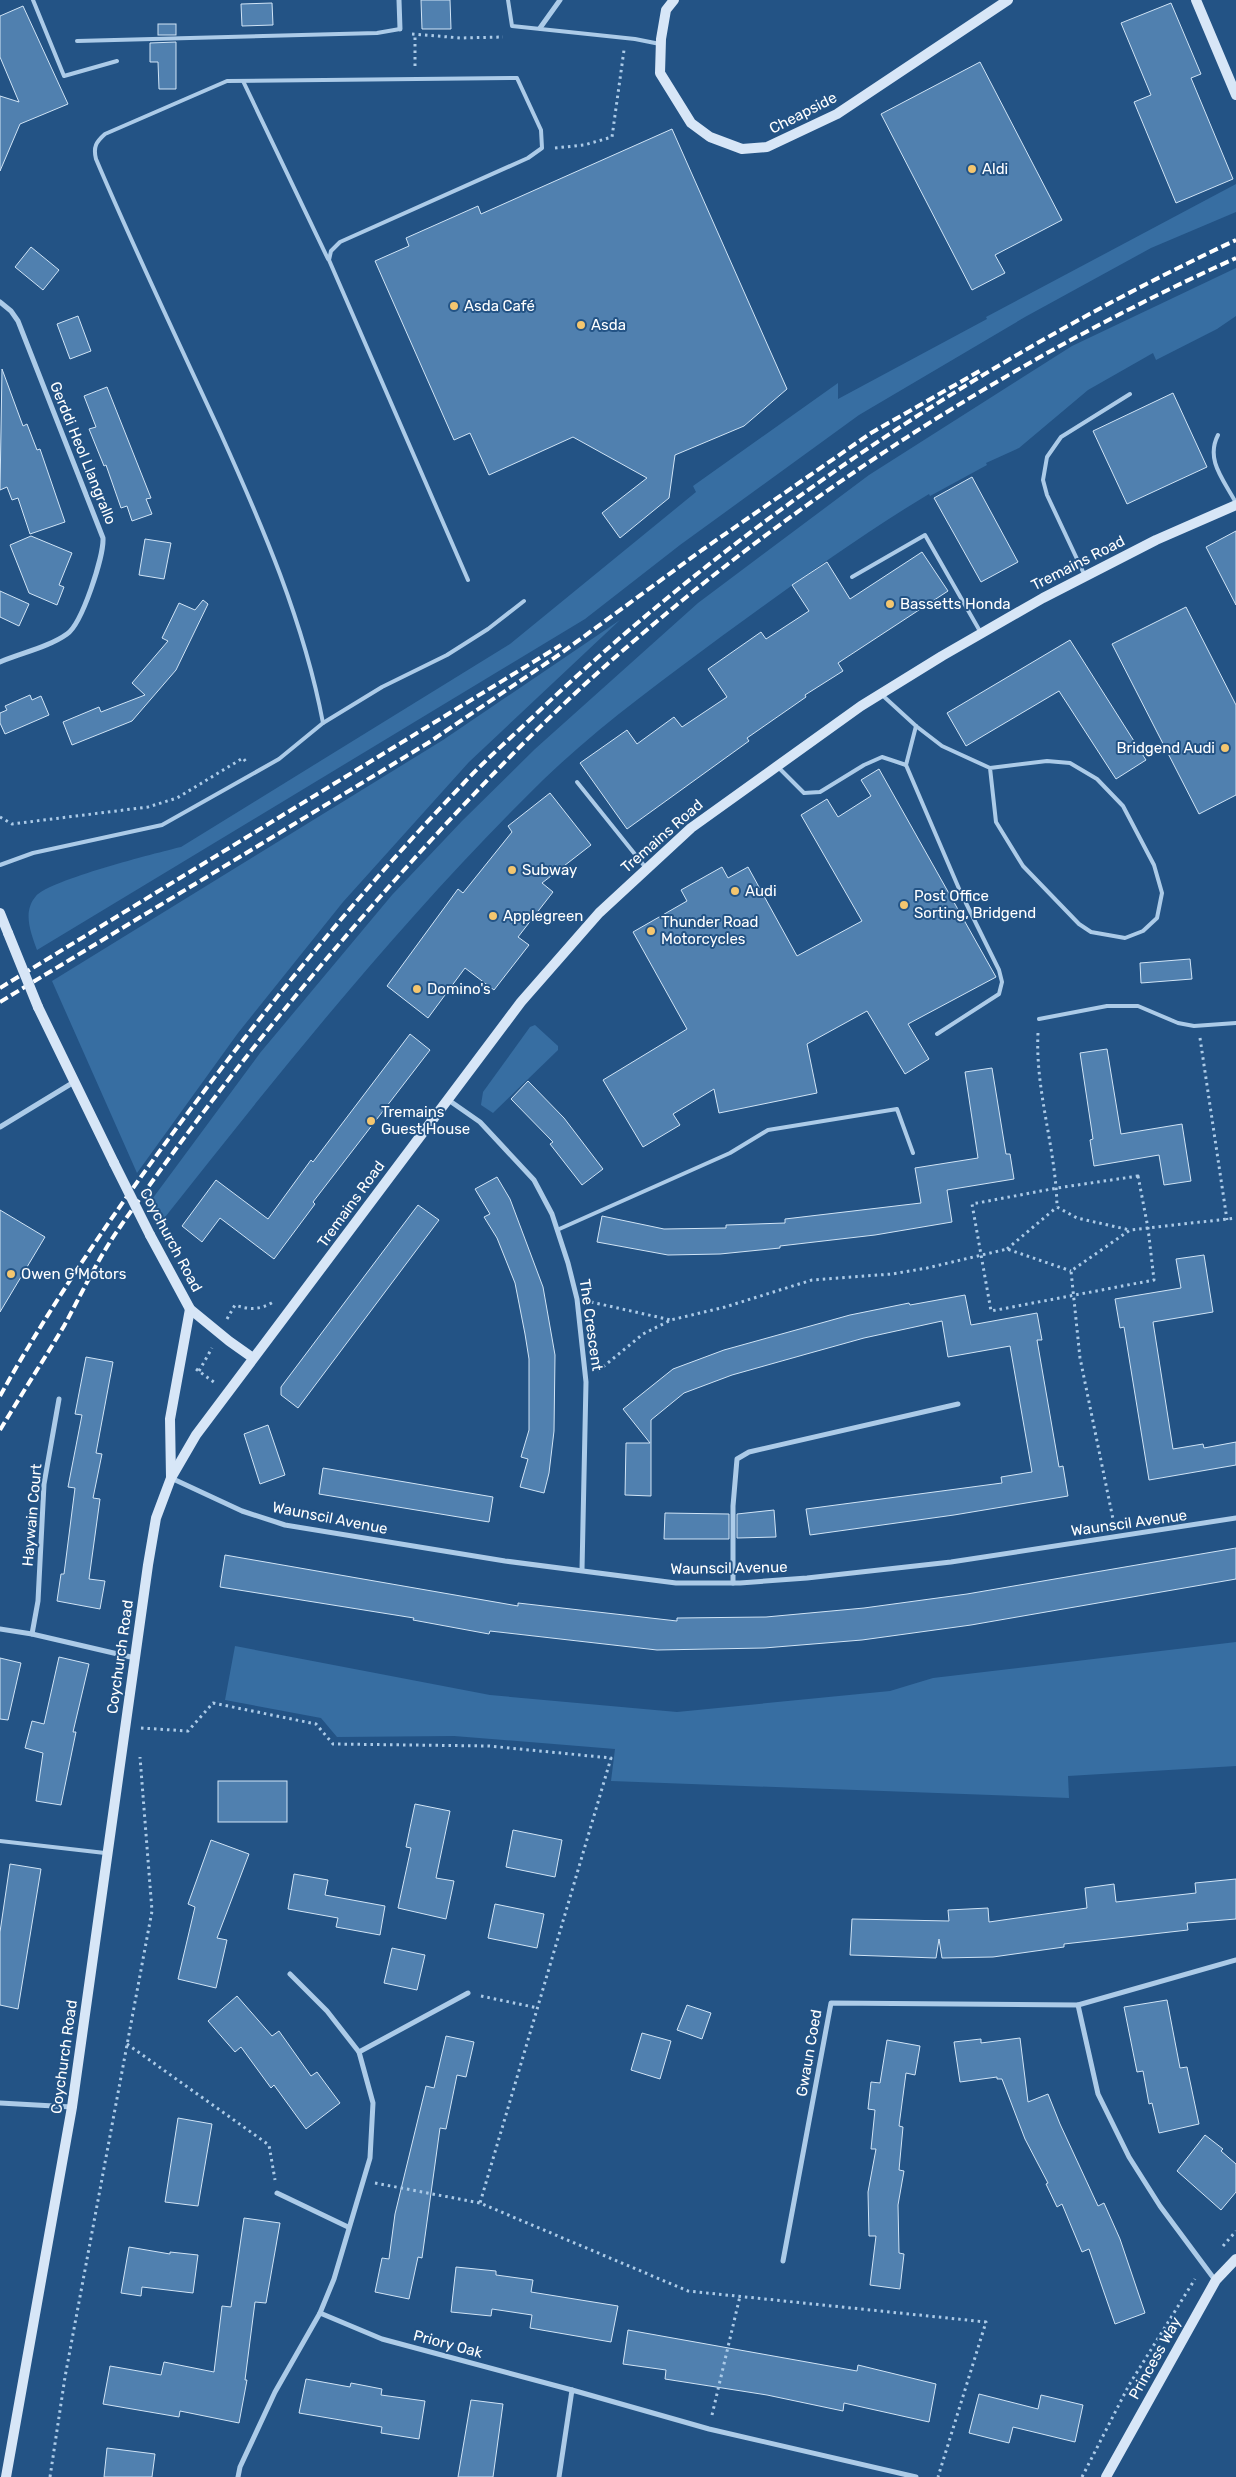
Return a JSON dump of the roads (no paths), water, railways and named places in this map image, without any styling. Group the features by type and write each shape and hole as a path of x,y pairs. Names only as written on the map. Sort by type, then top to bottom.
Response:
{"main road":[{"name":"Cheapside","path":"671,1 666,10 661,44 660,73 691,123 710,137 742,149 767,147 837,114 1008,0"},
{"path":"1196,0 1236,95"},
{"name":"Tremains Road","path":"253,1358 521,1002 599,912 691,828 776,765 880,694 981,634 1085,576 1156,540 1236,504"},
{"name":"Coychurch Road","path":"0,913 38,1007 74,1082 150,1235 190,1308 228,1341 253,1358 196,1435 171,1478 156,1518 141,1608 72,2107 6,2477"},
{"path":"171,1478 170,1419 190,1308"},
{"name":"Princess Way","path":"1106,2477 1216,2280 1236,2259"}],"street":[{"path":"399,0 400,29"},
{"path":"540,28 560,0"},
{"name":"Gerddi Heol Llangrallo","path":"0,302 11,311 18,321 103,538 104,546 101,563 76,625 59,638 0,662"},
{"path":"0,1127 74,1082"},
{"name":"The Crescent","path":"447,1099 480,1122 534,1180 552,1214 577,1299 586,1382 582,1570"},
{"name":"Haywain Court","path":"32,1634 38,1601 44,1484 59,1399"},
{"path":"733,1583 733,1506 737,1459 749,1452 958,1404"},
{"name":"Waunscil Avenue","path":"171,1478 242,1511 286,1525 504,1561 676,1583 733,1583 807,1578 951,1562 1236,1518"},
{"path":"0,1629 32,1634 135,1658"},
{"name":"Gwaun Coed","path":"784,2261 831,2003 1078,2006 1236,1960"},
{"path":"238,2477 240,2467 274,2392 320,2313 334,2279 370,2158 373,2103 359,2052 327,2011 290,1974"},
{"path":"359,2052 468,1994"},
{"path":"1078,2006 1098,2094 1129,2157 1160,2206 1216,2280"},
{"path":"0,2103 72,2107"},
{"path":"277,2193 348,2227"},
{"name":"Priory Oak","path":"320,2313 382,2339 709,2429 916,2477"},
{"path":"559,2477 572,2390"}],"lane":[{"path":"33,0 64,76 117,61"},
{"path":"508,0 512,26 626,38 661,44"},
{"path":"77,41 376,33 400,29"},
{"path":"323,723 317,688 300,632 257,513 106,184 94,151 96,143 105,134 227,81 517,78 541,130 542,148 528,158 340,242 331,250 329,260"},
{"path":"243,80 329,260 468,580"},
{"path":"1085,576 1048,495 1044,480 1047,457 1061,437 1130,394"},
{"path":"1218,435 1212,446 1214,462 1236,504"},
{"path":"852,577 925,535 981,634"},
{"path":"0,865 33,853 162,825 278,759 300,744 323,723 382,688 455,650 488,629 524,601"},
{"path":"880,694 942,746 990,768 1047,761 1070,762 1097,779 1123,806 1154,865 1162,893 1157,918 1143,931 1125,938 1091,932 1079,924 1023,866 996,822 990,768"},
{"path":"916,726 906,765 960,891 999,970 1002,982 999,994 937,1034"},
{"path":"776,765 796,788 804,793 820,792 864,765 882,757 906,765"},
{"path":"577,782 647,868"},
{"path":"1039,1019 1107,1006 1138,1006 1178,1023 1199,1025 1236,1023"},
{"path":"557,1230 730,1154 768,1130 898,1109 913,1153"},
{"path":"0,1841 108,1853"}],"railway":[{"path":"0,1396 71,1279 148,1167 295,974 428,821 472,775 538,712 616,641 697,574 782,509 868,448 957,391 1048,337 1141,287 1236,240"},
{"path":"0,1430 64,1326 97,1263 112,1239 185,1137 252,1049 395,880 440,830 558,709 656,622 733,560 811,502 893,446 976,394 1061,345 1148,300 1236,258"},
{"path":"0,1002 428,743 560,654 702,550 871,433 983,369"},
{"path":"0,988 561,645"}],"place":[{"name":"Aldi","path":"972,169"},
{"name":"Asda Café","path":"454,306"},
{"name":"Asda","path":"581,325"},
{"name":"Bassetts Honda","path":"890,604"},
{"name":"Bridgend Audi","path":"1225,748"},
{"name":"Subway","path":"512,870"},
{"name":"Audi","path":"735,891"},
{"name":"Post Office Sorting, Bridgend","path":"904,905"},
{"name":"Applegreen","path":"493,916"},
{"name":"Thunder Road Motorcycles","path":"651,931"},
{"name":"Domino's","path":"417,989"},
{"name":"Tremains Guest House","path":"371,1121"},
{"name":"Owen G Motors","path":"11,1274"}]}
